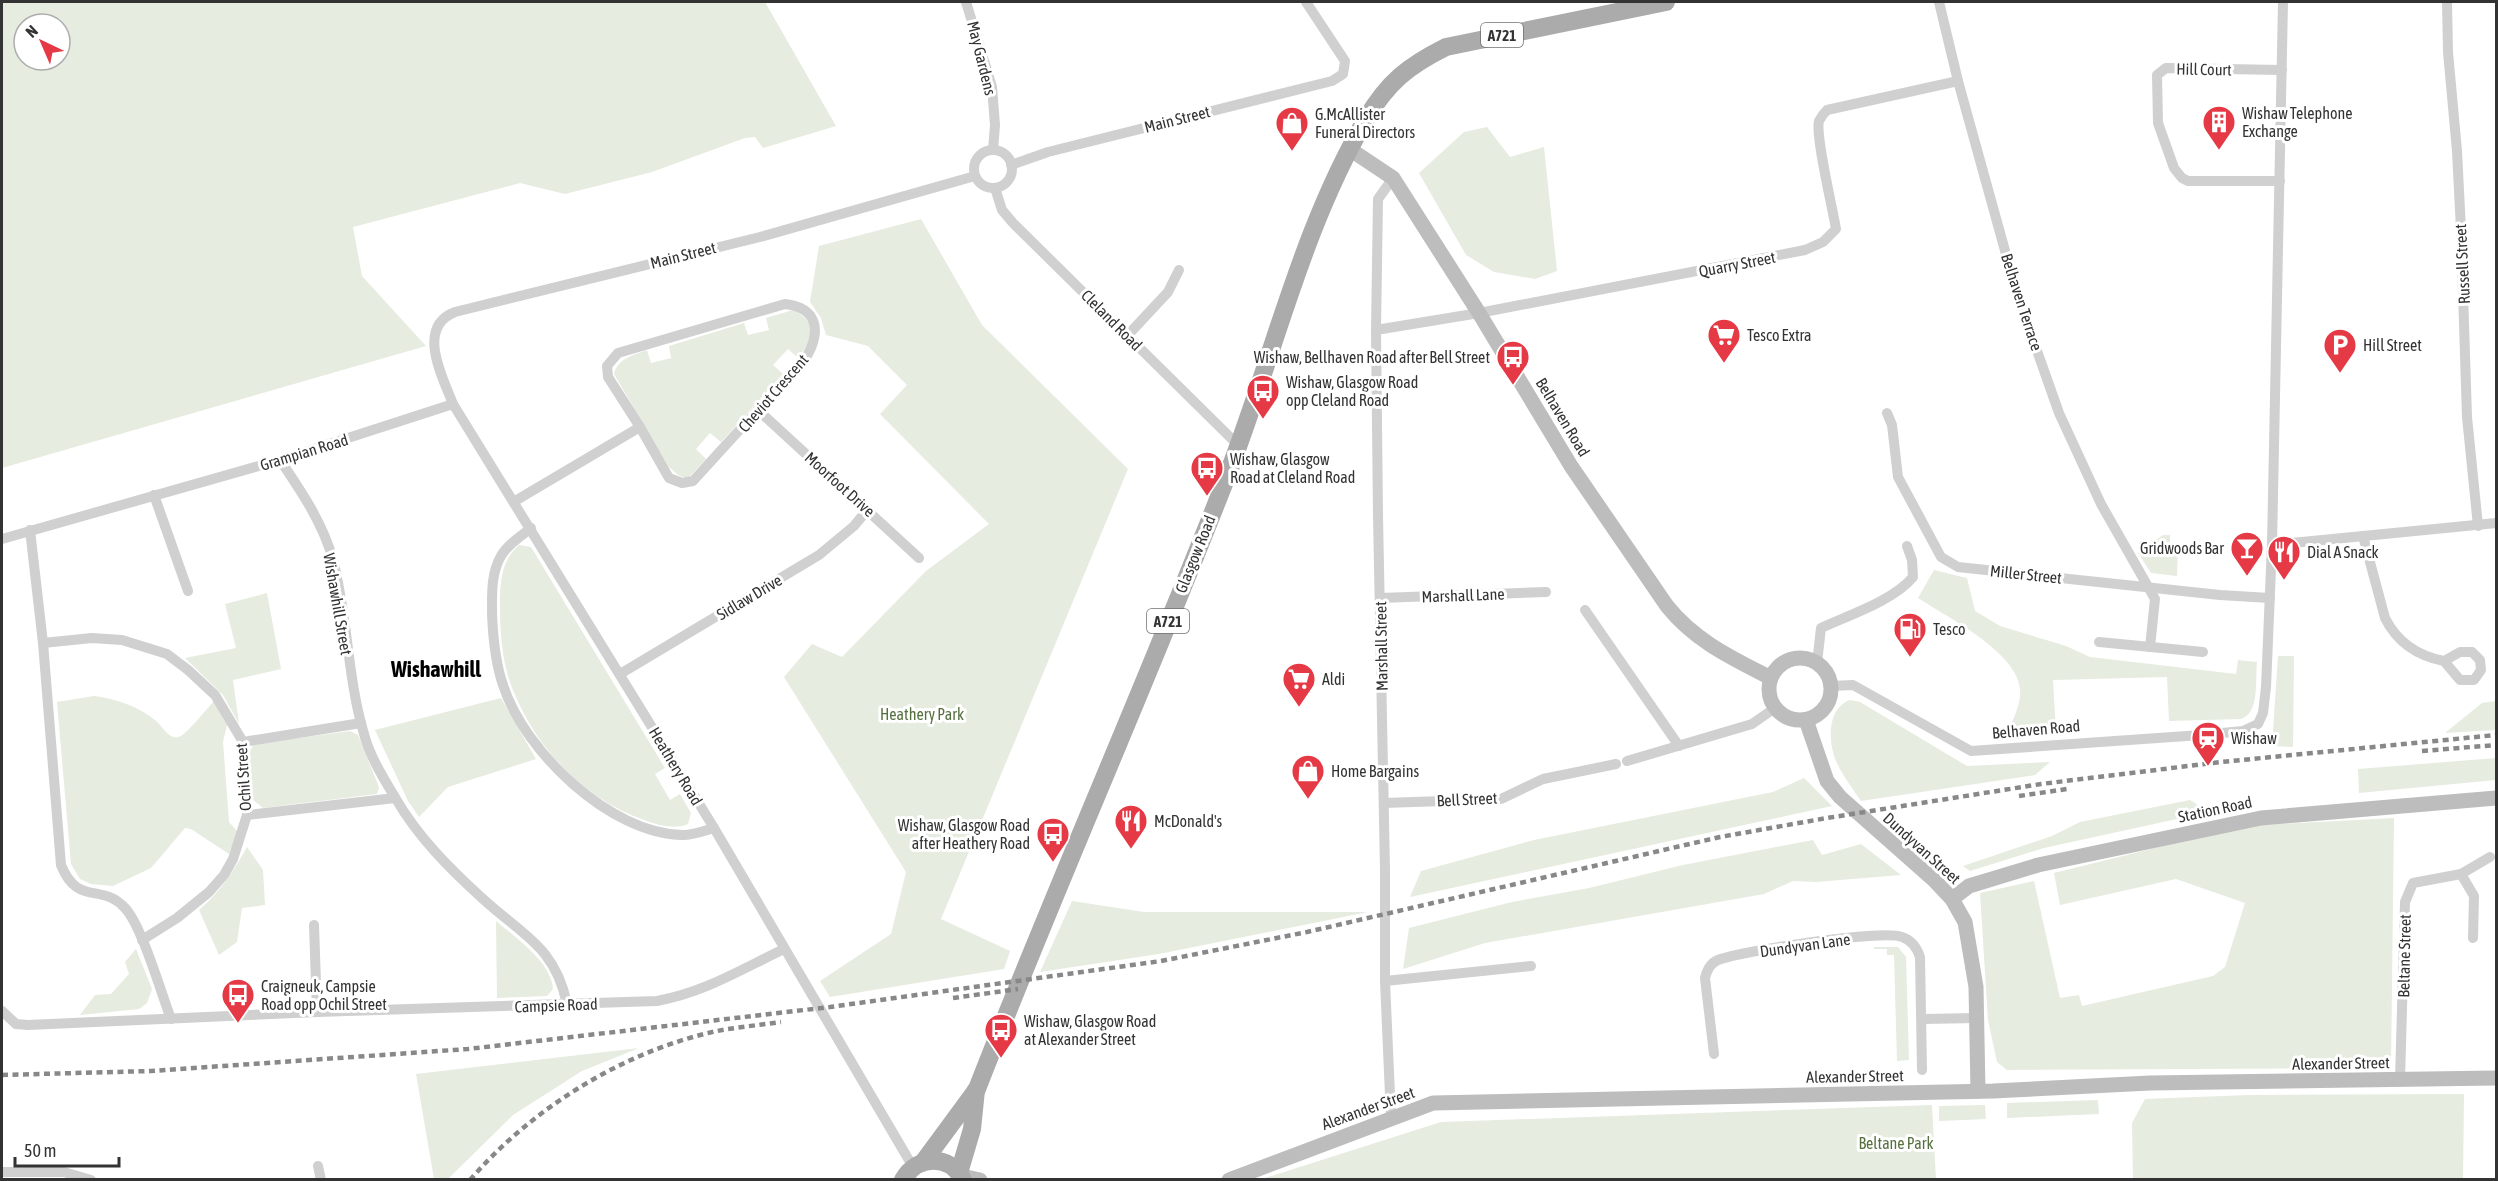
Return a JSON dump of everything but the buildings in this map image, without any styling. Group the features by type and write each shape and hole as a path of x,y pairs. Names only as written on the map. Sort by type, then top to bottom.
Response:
{"main road":[{"name":"A721","path":"1351,150 1366,119 1394,79 1416,62 1446,47 1666,2"},
{"name":"Glasgow Road","path":"910,1173 976,1089 1238,446 1321,213 1351,150"},
{"name":"Glasgow Road","path":"966,1177 976,1089"},
{"path":"910,1173 947,1163 966,1177"}],"street":[{"name":"May Gardens","path":"966,2 992,87 995,125 993,150"},
{"name":"Main Street","path":"1011,165 1048,152 1332,81 1343,74 1345,61 1306,2"},
{"name":"Belhaven Terrace","path":"1939,2 1958,81 2017,294 2059,413 2101,504 2155,599 2150,647"},
{"path":"2270,598 2283,2"},
{"name":"Russell Street","path":"2447,2 2448,52 2461,230 2467,417 2478,526"},
{"name":"Hill Court","path":"2280,181 2188,181 2182,178 2174,168 2158,123 2157,75 2166,68 2282,70"},
{"name":"Quarry Street","path":"1376,330 1479,313 1805,250 1823,242 1836,229 1820,145 1818,122 1823,114 1827,110 1958,81"},
{"path":"993,150 1005,154 1011,165 1011,177 1007,183 995,188 983,186 975,176 977,158 993,150"},
{"name":"Belhaven Road","path":"1351,150 1393,178 1479,313 1571,466 1681,623 1697,637 1724,654 1771,678"},
{"name":"Main Street","path":"439,367 433,334 437,324 446,315 760,237 975,176"},
{"name":"Marshall Street","path":"1391,1118 1385,981 1376,330 1378,199 1393,178"},
{"name":"Cleland Road","path":"995,188 1002,210 1238,446"},
{"path":"1127,336 1168,292 1179,270"},
{"name":"Cheviot Crescent","path":"785,304 798,306 813,320 816,331 814,343 807,356 693,481 681,483 669,478 640,427 608,377 607,366 618,353 785,304"},
{"name":"Heathery Road","path":"439,367 453,404 515,501 714,828 910,1173"},
{"name":"Grampian Road","path":"2,539 280,460 453,404"},
{"name":"Moorfoot Drive","path":"759,411 919,558"},
{"name":"Miller Street","path":"1887,413 1892,425 1898,477 1941,557 1958,567 2270,598"},
{"path":"515,501 640,427"},
{"name":"Wishawhill Street","path":"280,460 304,496 325,538 332,558 338,583 352,680 361,723 374,760 409,822 451,869 483,899 526,933 546,954 559,974 567,1004"},
{"path":"154,495 188,591"},
{"name":"Sidlaw Drive","path":"620,674 819,555 854,526 868,509"},
{"path":"2272,545 2496,524"},
{"path":"531,528 502,554 495,571 492,591 496,658 508,698 524,725 554,768 604,808 637,825 660,832 683,835 714,828"},
{"path":"30,530 43,644 61,865 66,879 77,889 90,894 114,897 128,911 142,940 171,1019"},
{"path":"2362,536 2385,618 2391,631 2403,643 2417,651 2444,661"},
{"path":"1817,663 1821,628 1907,585 1913,577 1912,560 1906,546"},
{"name":"Marshall Lane","path":"1380,598 1546,592"},
{"name":"Belhaven Road","path":"1831,686 1853,686 1971,751 2222,733 2253,728 2258,724 2263,713 2270,598"},
{"path":"1585,610 1678,746"},
{"name":"Ochil Street","path":"43,644 92,638 122,640 167,654 215,695 243,742 247,815 233,859 224,875 209,892 177,918 142,940"},
{"path":"2099,642 2204,652"},
{"path":"1802,658 1817,663 1827,673 1831,686 1828,704 1816,717 1806,720 1788,719 1775,708 1769,696 1771,678 1775,671 1787,661 1802,658"},
{"path":"1628,761 1752,724 1775,708"},
{"name":"Dundyvan Street","path":"1806,720 1827,781 1839,797 1935,880 1952,899 1965,922 1976,987 1978,1091"},
{"path":"243,742 361,723"},
{"name":"Bell Street","path":"1384,803 1501,799 1543,779 1616,764"},
{"path":"247,815 395,798"},
{"name":"Station Road","path":"1952,899 1969,886 2038,865 2253,819 2496,798"},
{"name":"Beltane Street","path":"2400,1080 2404,902 2407,892 2413,883 2461,874 2490,857"},
{"path":"2461,874 2474,896 2474,938"},
{"path":"314,925 316,1012"},
{"name":"Dundyvan Lane","path":"1714,1054 1705,978 1708,969 1717,960 1786,946 1900,935 1910,940 1920,957 1923,1019 1922,1070"},
{"name":"Campsie Road","path":"2,1011 16,1024 28,1025 316,1012 657,1001 686,996 784,949"},
{"path":"1385,981 1531,966"},
{"path":"1923,1019 1977,1018"},
{"name":"Alexander Street","path":"1229,1179 1433,1103 1978,1091 2150,1083 2496,1078"},
{"path":"318,1166 321,1179"},
{"path":"2,1172 64,1172 91,1179"}],"green space":[{"path":"2,2 765,2 836,126 763,148 755,137 745,138 652,172 565,194 520,183 353,227 362,276 426,346 2,468"},
{"path":"1487,127 1510,157 1544,147 1557,271 1535,279 1494,272 1466,255 1419,173 1464,132"},
{"name":"Heathery Park","path":"921,219 982,325 1128,469 941,919 1010,951 1004,969 830,997 820,981 891,934 906,872 784,677 812,644 842,657 926,571 989,524 880,414 907,385 868,346 826,335 821,318 810,302 819,246"},
{"path":"793,310 802,315 810,326 810,338 803,351 798,358 788,349 773,365 783,374 721,442 710,433 696,449 706,459 687,479 678,475 668,466 614,374 619,364 647,350 651,363 671,358 669,346 744,323 748,335 769,330 766,318"},
{"path":"2163,535 2170,535 2170,548 2178,548 2177,576 2151,573 2138,553"},
{"path":"519,545 531,547 665,768 655,774 670,800 680,794 691,813 688,824 672,827 655,824 603,800 568,772 552,755 526,718 508,676 500,619 502,574 508,559"},
{"path":"1934,570 1967,578 1975,611 2000,626 2066,646 2090,657 2236,674 2238,660 2257,662 2254,703 2251,710 2241,719 2169,721 2167,677 2053,680 2056,732 2007,736 2020,696 2018,681 2010,666 1998,652 1965,627 1918,598"},
{"path":"267,593 281,669 233,680 239,724 223,695 185,658 236,648 225,604"},
{"path":"2278,656 2294,656 2293,747 2272,746"},
{"path":"94,696 119,701 134,707 155,720 173,737 181,736 188,730 214,701 227,725 223,742 229,822 238,832 229,854 191,829 185,828 151,868 113,886 91,884 80,879 71,864 57,702"},
{"path":"501,698 536,759 448,787 419,817 408,801 375,730"},
{"path":"1850,700 1860,702 1967,766 2050,762 2035,775 1861,801 1838,766 1832,745 1833,718 1842,704"},
{"path":"2496,701 2496,730 2445,733 2482,703"},
{"path":"350,731 358,735 379,787 377,794 263,808 252,799 248,754 254,744"},
{"path":"2496,758 2496,780 2359,793 2358,769"},
{"path":"1804,778 1832,806 1410,897 1421,871 1534,840 1773,792"},
{"path":"2190,800 2209,812 2044,848 1970,871 1963,866 2052,836 2080,822"},
{"path":"2394,818 2391,1068 2007,1070 1997,1062 1988,1020 1980,893 2034,881 2060,998 2079,995 2082,1006 2213,976 2225,967 2245,903 2176,879 2060,905 2054,873 2261,825"},
{"path":"1813,840 1822,855 1861,844 1901,875 1816,882 1793,881 1764,894 1485,943 1403,969 1409,928 1512,902 1589,888 1683,865"},
{"path":"247,847 263,870 265,905 242,908 237,942 219,955 199,910 226,881"},
{"path":"1072,901 1144,912 1368,912 1159,954 1040,972"},
{"path":"496,921 540,960 551,979 553,989 547,996 497,998"},
{"path":"1874,947 1898,947 1906,957 1909,1060 1897,1061 1894,955 1887,955 1887,949 1874,949"},
{"path":"136,949 152,989 147,1003 139,1009 80,1015 95,995 111,994 129,974 125,962"},
{"path":"639,1048 582,1071 513,1115 448,1179 434,1179 416,1074"},
{"path":"2464,1094 2463,1179 2133,1179 2132,1123 2145,1099 2249,1095"},
{"path":"2098,1100 2099,1114 2007,1118 2007,1103"},
{"name":"Beltane Park","path":"1932,1105 1936,1179 1262,1179 1441,1122"},
{"path":"1985,1105 1986,1119 1939,1121 1939,1106"}],"railway":[{"path":"2,1075 151,1071 468,1049 830,1007 1161,961 1307,932 1720,837 1827,818 2041,784 2221,762 2496,735"},
{"path":"2422,751 2496,745"},
{"path":"2019,796 2067,789"},
{"path":"953,998 1018,989"},
{"path":"470,1180 522,1129 551,1106 614,1068 682,1040 717,1031 781,1022"}],"place":[{"name":"Wishaw Telephone Exchange","path":"2219,151"},
{"name":"G.McAllister Funeral Directors","path":"1292,152"},
{"name":"Tesco Extra","path":"1724,364"},
{"name":"Hill Street","path":"2340,374"},
{"name":"Wishaw, Bellhaven Road after Bell Street","path":"1513,386"},
{"name":"Wishaw, Glasgow Road opp Cleland Road","path":"1263,420"},
{"name":"Wishaw, Glasgow Road at Cleland Road","path":"1207,497"},
{"name":"Gridwoods Bar","path":"2247,577"},
{"name":"Dial A Snack","path":"2284,581"},
{"name":"Tesco","path":"1910,658"},
{"name":"Aldi","path":"1299,708"},
{"name":"Wishaw","path":"2208,767"},
{"name":"Home Bargains","path":"1308,800"},
{"name":"McDonald's","path":"1131,850"},
{"name":"Wishaw, Glasgow Road after Heathery Road","path":"1053,863"},
{"name":"Craigneuk, Campsie Road opp Ochil Street","path":"238,1024"},
{"name":"Wishaw, Glasgow Road at Alexander Street","path":"1001,1059"}],"district":[{"name":"Wishawhill","path":"436,669"}]}
